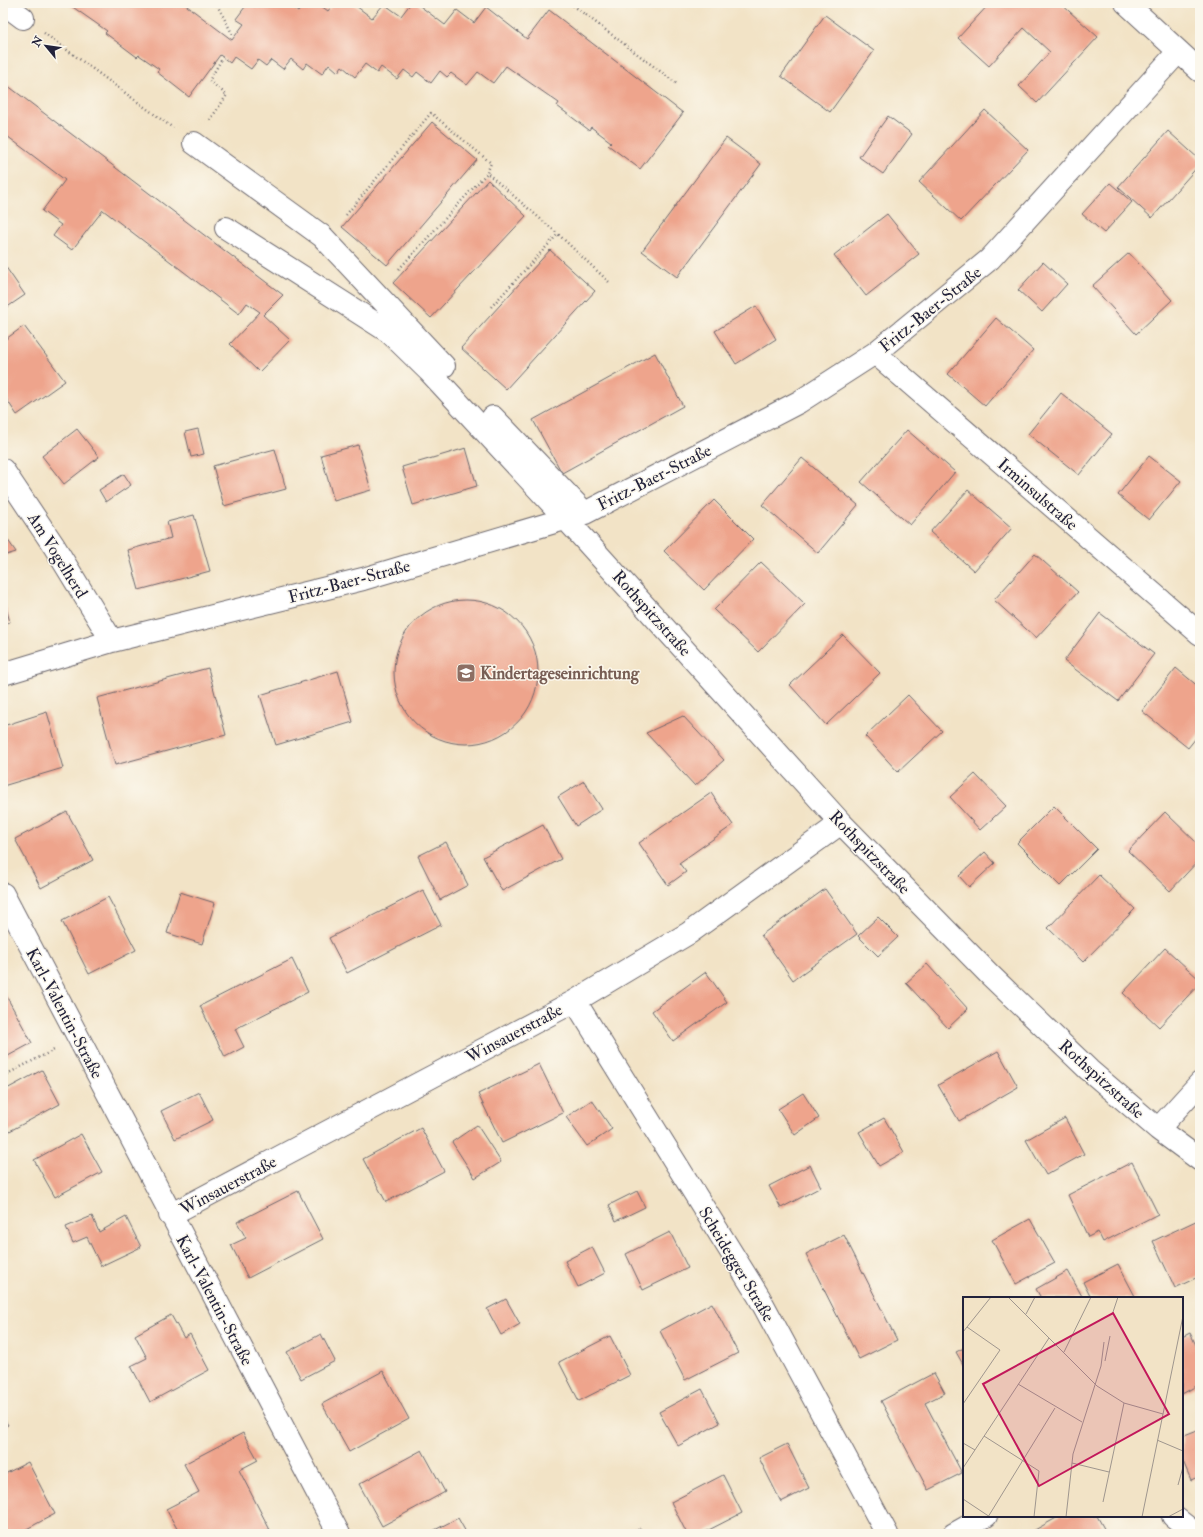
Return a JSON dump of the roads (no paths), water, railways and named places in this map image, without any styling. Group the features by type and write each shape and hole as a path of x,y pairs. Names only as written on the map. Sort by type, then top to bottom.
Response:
{"street":[{"path":"1126,3 1200,71"},
{"path":"3,4 23,18"},
{"name":"Fritz-Baer-Straße","path":"3,674 112,642 363,579 576,516 799,402 875,354 969,278 1004,244 1178,52"},
{"path":"194,143 322,236 576,516"},
{"path":"226,228 389,332 576,516"},
{"name":"Irminsulstraße","path":"875,354 1200,634"},
{"name":"Am Vogelherd","path":"3,470 54,546 112,642"},
{"name":"Rothspitzstraße","path":"576,516 841,823 988,974 1090,1070 1158,1129 1200,1160"},
{"name":"Winsauerstraße","path":"170,1215 575,1001 688,933 841,823"},
{"name":"Karl-Valentin-Straße","path":"3,894 170,1215 339,1534"},
{"name":"Scheidegger Straße","path":"575,1001 759,1297 887,1534"},
{"path":"1158,1129 1200,1083"},
{"path":"954,1534 984,1517"},
{"path":"1174,1517 1196,1534"}],"place":[{"name":"Kindertageseinrichtung","path":"466,673"}]}
